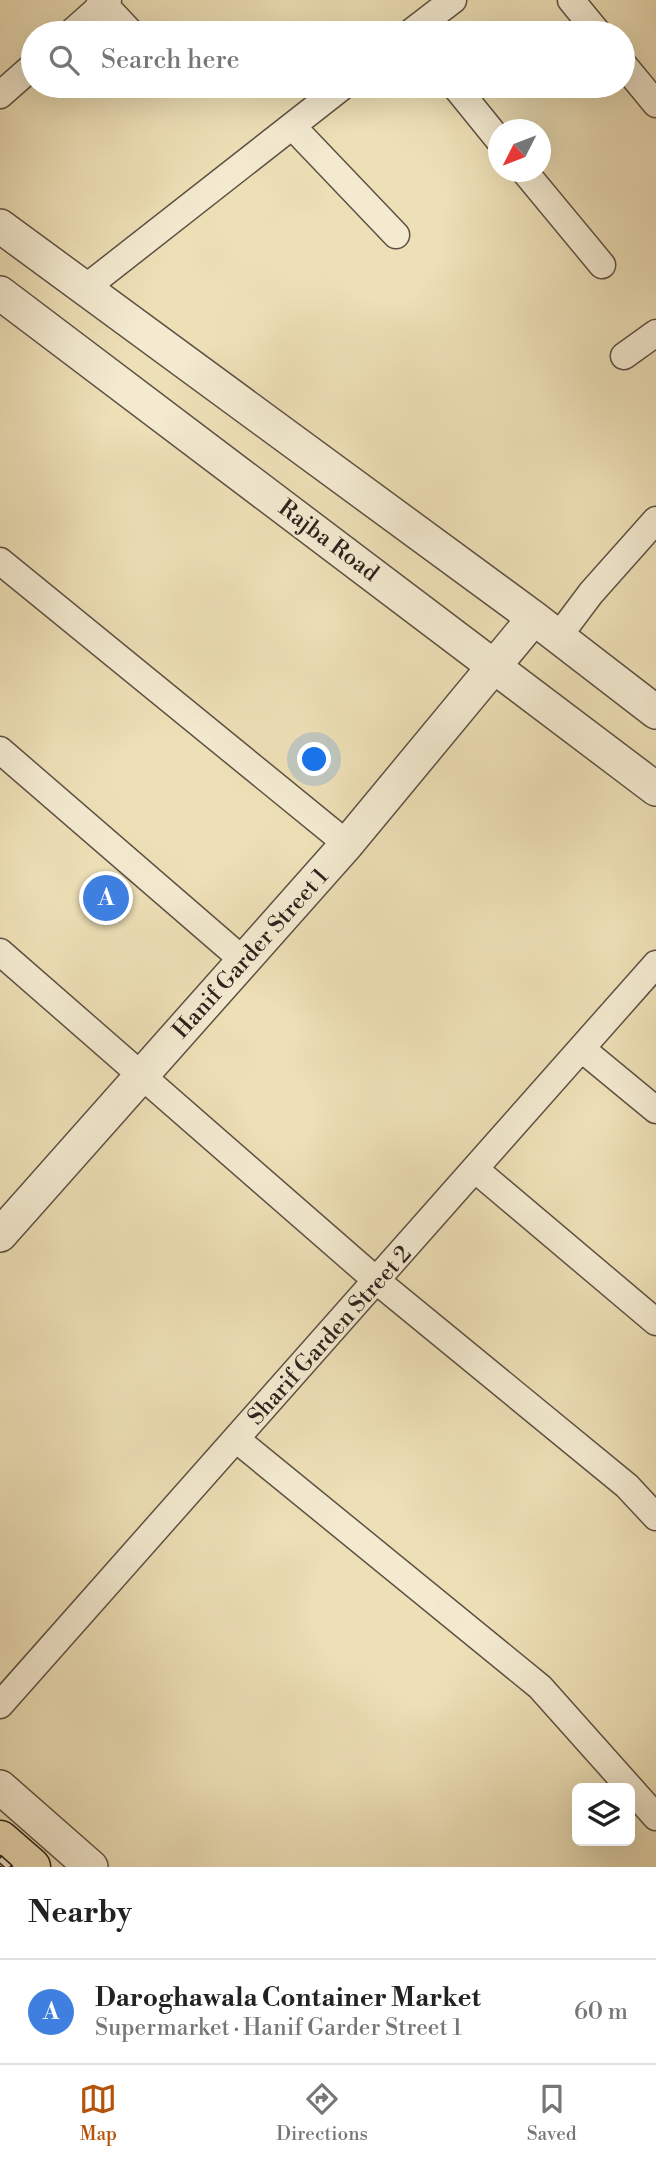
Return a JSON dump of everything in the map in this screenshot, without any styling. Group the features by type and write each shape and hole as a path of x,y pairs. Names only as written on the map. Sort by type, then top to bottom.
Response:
{"main road":[{"path":"0,1840 31,1867"}],"street":[{"path":"426,21 453,0"},
{"path":"571,0 588,21"},
{"path":"83,21 104,1 121,21"},
{"path":"0,95 21,77"},
{"path":"635,79 656,104"},
{"path":"84,289 328,98"},
{"path":"465,98 488,126"},
{"path":"292,126 396,235"},
{"path":"533,182 601,265"},
{"path":"0,226 546,627 656,712"},
{"name":"Rajba Road","path":"0,293 656,789"},
{"path":"624,356 656,333"},
{"path":"546,627 591,593 656,520"},
{"path":"0,561 347,844"},
{"name":"Hanif Garder Street 1","path":"3,1226 143,1074 347,844 495,666 546,627"},
{"path":"0,750 244,961"},
{"path":"0,952 143,1074 377,1281 627,1486 656,1517"},
{"name":"Sharif Garden Street 2","path":"0,1705 656,964"},
{"path":"582,1049 656,1110"},
{"path":"476,1170 656,1322"},
{"path":"236,1439 540,1687 656,1817"},
{"path":"0,1787 91,1867"}],"railway":[{"path":"0,1859 9,1867"}],"place":[{"name":"Daroghawala Container Market","path":"106,898"}]}
